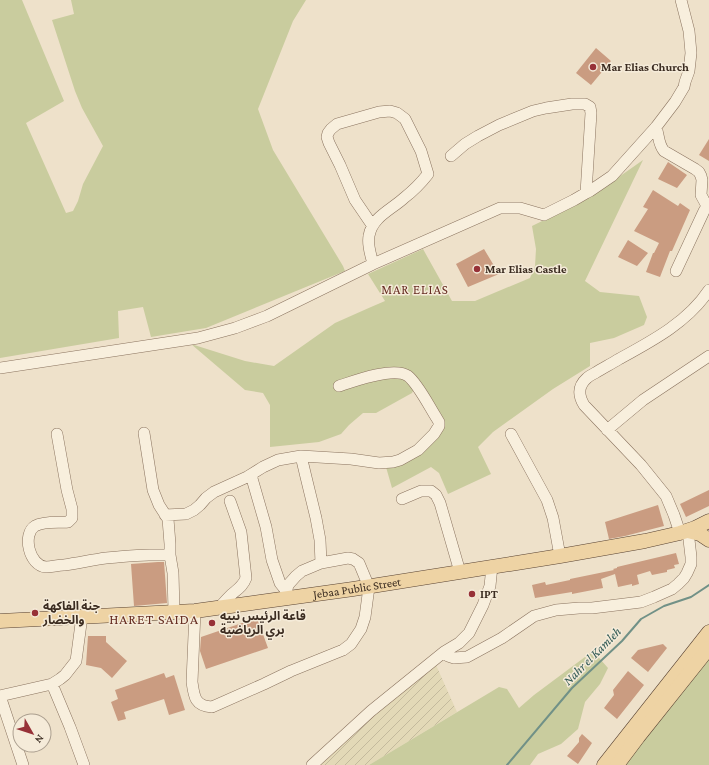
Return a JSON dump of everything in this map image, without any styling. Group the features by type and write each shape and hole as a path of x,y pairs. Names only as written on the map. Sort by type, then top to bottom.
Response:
{"main road":[{"name":"Jebaa Public Street","path":"0,621 195,611 286,594 369,587 560,556 644,541 684,532 707,524"},
{"path":"684,532 700,534 709,540"},
{"path":"604,765 709,632"},
{"path":"617,765 709,648"}],"street":[{"path":"0,368 198,338 235,328 267,316 373,264 500,208 520,208 544,215 574,200 612,176 656,127 675,102 684,86 689,71 691,53 689,31 681,0"},
{"path":"451,156 465,144 478,136 499,125 533,111 572,104 585,104 590,107 591,113 586,193"},
{"path":"372,225 355,200 327,136 331,129 337,124 379,112 390,111 397,113 405,119 421,152 428,174 421,183 380,216 372,225 368,244 373,264"},
{"path":"656,127 659,133 659,143 661,148 696,169 701,176 701,195 708,206 676,271"},
{"path":"444,652 448,656 454,658 467,657 502,638 534,616 556,610 592,608 641,602 672,590 687,574 691,564 691,557 684,532 674,515 666,496 641,465 584,405 580,399 580,391 581,386 587,377 672,328 695,309 707,293"},
{"path":"607,430 643,400 709,356"},
{"path":"165,514 186,514 194,510 214,492 247,477 262,467 278,460 301,456 351,459 379,463 400,460 418,450 434,434 439,426 439,422 416,384 408,376 403,374 397,372 388,373 339,386"},
{"path":"144,433 153,490 159,505 168,519 170,555 173,573 174,611"},
{"path":"57,434 72,515 71,520 68,522 44,523 33,527 30,532 28,542 33,559 37,564 40,566 50,567 106,558 170,555"},
{"path":"510,434 547,500 553,518 560,556"},
{"path":"301,456 316,518 320,540 321,563"},
{"path":"251,474 266,527 272,560 280,583 286,594"},
{"path":"402,499 421,491 430,491 436,495 440,503 460,572"},
{"path":"220,607 240,589 246,578 241,532 230,500"},
{"path":"195,611 192,682 193,691 198,703 207,707 212,707 291,671 343,650 351,644 365,617 369,587 361,567 356,561 348,558 321,563 302,571 288,585 286,594"},
{"path":"312,765 371,711 444,652 459,643 469,633 483,605 490,586 492,566"},
{"path":"23,765 0,696 52,684 65,675 76,661 82,616"},
{"path":"52,684 84,765"}],"shaded area":[{"path":"436,665 457,712 369,765 317,765 370,717"}],"green space":[{"path":"0,0 22,0 64,101 26,123 66,213 73,211 78,201 83,184 103,146 82,108 75,91 52,20 74,14 71,0 306,0 293,21 258,109 273,150 345,271 206,328 151,337 143,307 118,311 119,338 0,358"},
{"path":"643,160 585,281 600,292 639,296 647,317 644,325 614,338 590,343 590,366 553,389 493,432 478,447 491,474 448,494 439,473 431,467 392,488 386,467 401,462 440,419 417,383 412,393 376,413 363,413 341,434 319,442 270,447 270,405 263,393 245,390 191,344 245,361 274,366 335,323 385,301 368,274 423,249 452,301 475,301 530,278 535,266 536,249 532,226 589,198"},
{"path":"593,651 608,668 600,684 585,702 578,729 561,744 538,754 530,765 369,765 499,687 507,689 519,708"},
{"path":"709,659 709,765 626,765 638,748"}],"building":[{"name":"Mar Elias Church","path":"596,48 611,61 591,85 576,73"},
{"path":"709,139 709,161 699,155"},
{"path":"668,162 687,175 677,188 658,179"},
{"path":"653,190 678,206 680,203 690,210 672,251 670,251 660,277 646,272 653,253 659,243 634,231 648,209 643,207"},
{"path":"628,240 648,253 637,266 618,257"},
{"name":"Mar Elias Castle","path":"484,249 499,274 468,287 456,264"},
{"path":"709,490 709,506 686,517 680,504"},
{"path":"658,505 664,526 609,539 605,522"},
{"path":"676,553 679,564 674,565 675,568 667,570 667,572 652,575 650,571 637,575 639,584 618,587 615,574 601,579 603,588 572,594 572,592 535,598 532,585 545,582 546,585 570,580"},
{"path":"164,562 167,603 134,606 131,564"},
{"path":"257,618 268,648 206,669 200,651 201,637"},
{"path":"88,636 106,636 106,642 127,661 112,678 101,668 86,665"},
{"path":"663,644 667,648 648,672 631,658 638,650"},
{"path":"628,671 644,685 617,719 604,708 614,695 613,690"},
{"path":"164,673 166,678 174,675 185,710 169,715 164,699 124,712 126,719 118,721 111,702 118,699 115,690"},
{"path":"582,734 592,743 578,764 567,756 579,742 579,738"}],"waterway":[{"name":"Nahr el Kamleh","path":"507,765 572,688 622,641 641,619 664,606 691,597 709,585"}],"place":[{"name":"Mar Elias Church","path":"593,67"},
{"name":"Mar Elias Castle","path":"477,269"},
{"name":"IPT","path":"472,594"},
{"name":"جنة الفاكهة والخضار","path":"35,613"},
{"name":"قاعة الرئيس نبيه بري الرياضية","path":"212,623"}],"district":[{"name":"MAR ELIAS","path":"415,289"},
{"name":"HARET SAIDA","path":"154,619"}]}
